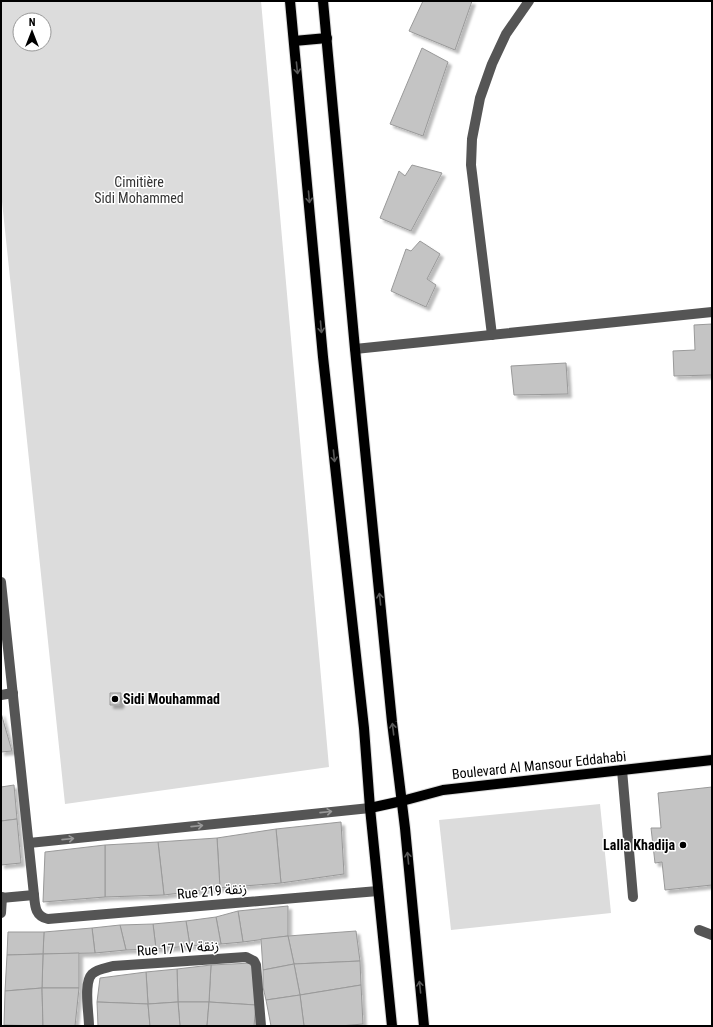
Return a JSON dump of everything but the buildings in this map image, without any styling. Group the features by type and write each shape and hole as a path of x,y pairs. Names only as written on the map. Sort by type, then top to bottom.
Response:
{"main road":[{"path":"290,1 323,357 364,728 370,808 392,1026"},
{"path":"323,1 355,349 424,1026"},
{"path":"294,41 327,38"},
{"name":"Boulevard Al Mansour Eddahabi","path":"370,808 443,790 712,760"}],"street":[{"path":"492,335 471,165 472,139 480,98 492,64 506,34 529,1"},
{"path":"355,349 712,312"},
{"path":"1,588 34,895 1,898 1,913"},
{"path":"1,695 13,693"},
{"path":"622,770 633,898"},
{"path":"29,843 370,808"},
{"name":"Rue 219 زنقة","path":"34,895 36,911 42,918 48,918 378,891"},
{"path":"699,930 712,936"},
{"name":"Rue 17 زنقة ١٧","path":"89,1026 87,983 92,973 102,968 246,957 254,961 256,966 261,1026"}],"green space":[{"name":"Cimitière Sidi Mohammed","path":"1,1 261,1 329,767 65,804 1,192"},
{"path":"600,804 611,913 451,930 439,820"}],"place":[{"name":"Sidi Mouhammad","path":"115,699"},
{"name":"Lalla Khadija","path":"683,845"}]}
